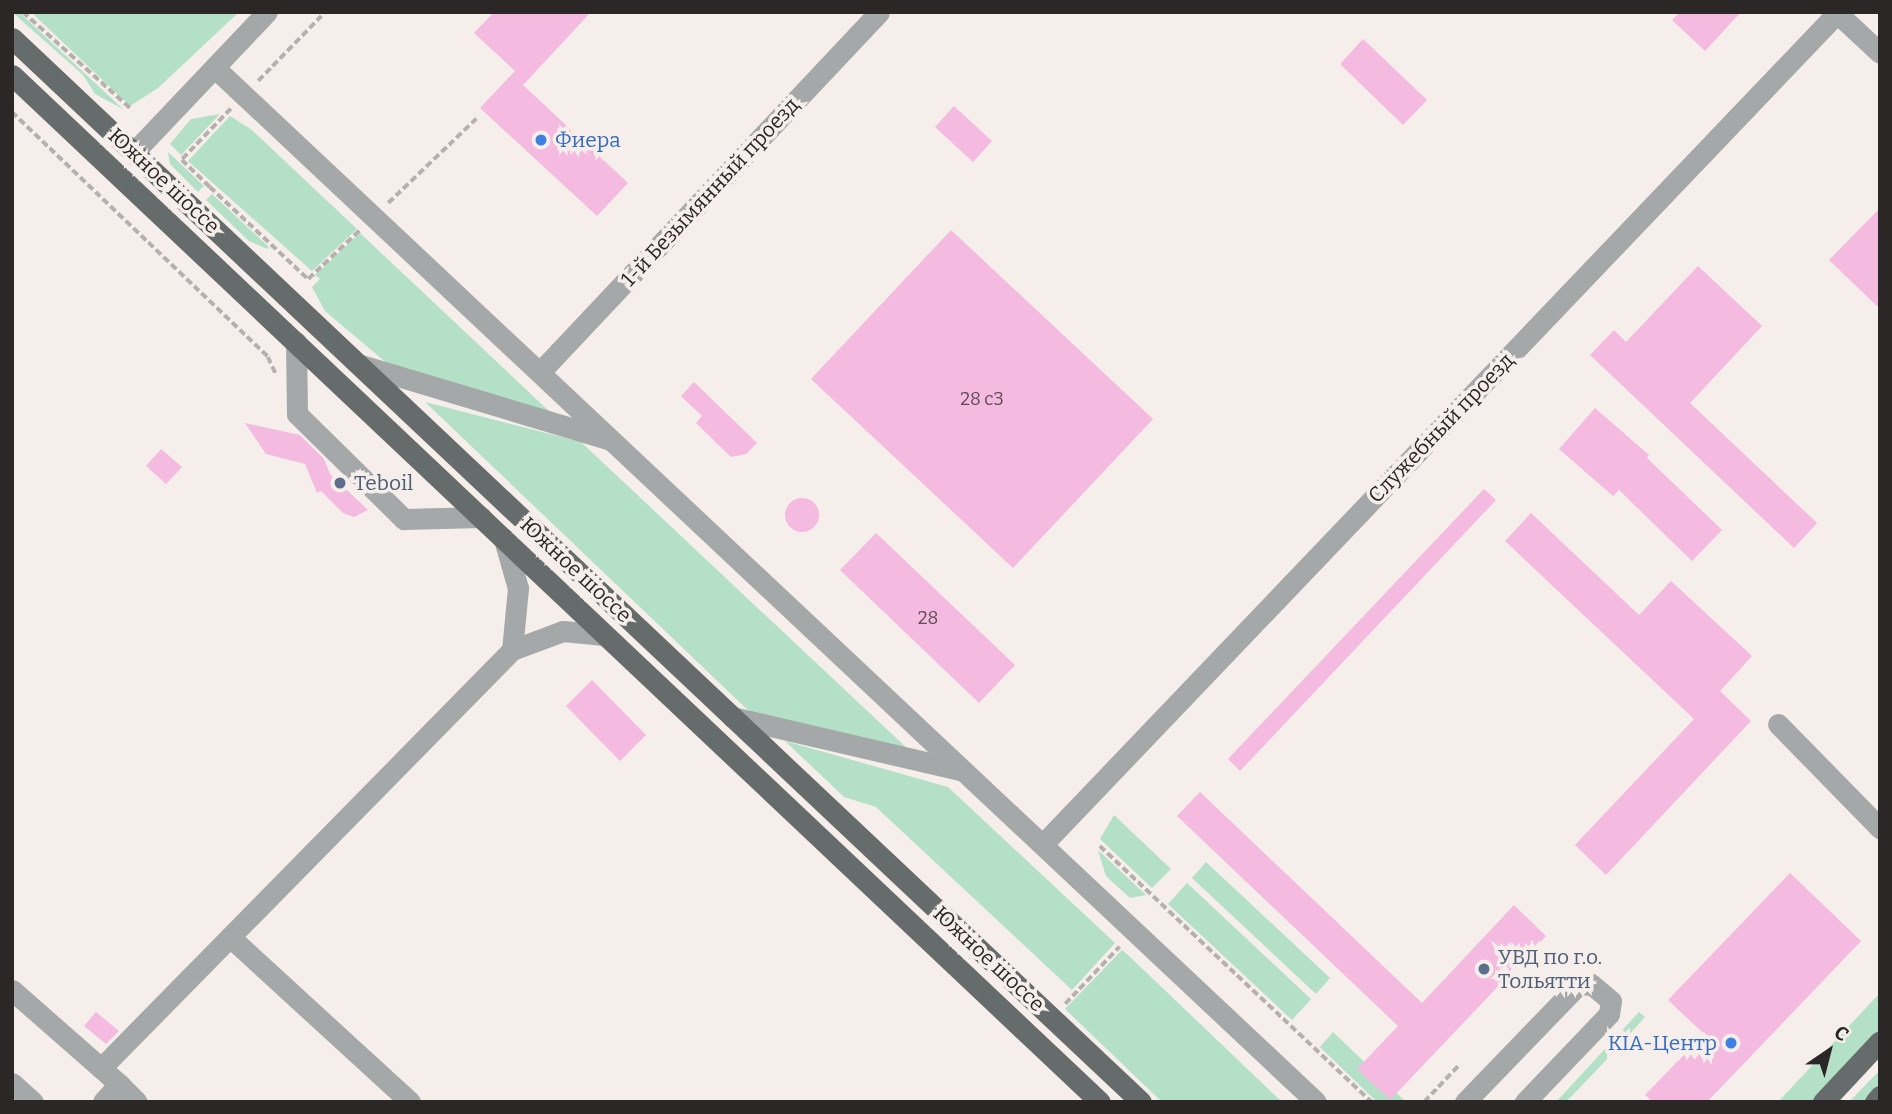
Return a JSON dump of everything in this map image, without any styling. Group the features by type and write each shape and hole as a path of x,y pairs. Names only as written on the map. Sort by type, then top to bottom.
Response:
{"main road":[{"name":"Южное шоссе","path":"12,38 1141,1102"},
{"name":"Южное шоссе","path":"12,75 1100,1102"},
{"path":"1823,1102 1880,1041"},
{"path":"1875,1102 1880,1096"}],"street":[{"path":"134,152 267,12"},
{"name":"1-й Безымянный проезд","path":"540,372 880,12"},
{"path":"1837,13 1880,54"},
{"name":"Служебный проезд","path":"1043,844 1837,13"},
{"path":"215,68 1317,1102"},
{"path":"296,342 297,414 404,519 481,517"},
{"path":"360,365 613,440"},
{"path":"503,539 518,588 512,650"},
{"path":"101,1068 512,650 563,631 604,635"},
{"path":"732,717 962,770"},
{"path":"1778,724 1880,828"},
{"path":"230,937 410,1102"},
{"path":"1465,1102 1578,985 1591,984 1611,1001 1609,1014 1525,1102"},
{"path":"13,989 137,1102"},
{"path":"12,1083 33,1102"},
{"path":"103,1102 119,1084"}],"path":[{"path":"23,12 130,108"},
{"path":"325,12 183,160 308,279 476,119"},
{"path":"12,112 268,357 279,380"},
{"path":"1100,846 1372,1102"},
{"path":"1063,1006 1119,947"},
{"path":"1424,1102 1459,1065"}],"green space":[{"path":"12,12 19,12 123,109 95,94 83,75"},
{"path":"31,12 239,12 158,88 130,106"},
{"path":"220,114 181,155 170,144 191,119"},
{"path":"230,116 252,130 357,229 312,271 188,161"},
{"path":"168,152 204,186 198,192 170,164"},
{"path":"212,194 269,247 267,249 249,241 206,200"},
{"path":"360,233 551,413 389,365 325,311 312,287 320,279 315,275"},
{"path":"425,402 581,442 910,751 752,714"},
{"path":"785,741 948,787 1115,943 1072,990 876,807 844,797"},
{"path":"1114,815 1171,869 1152,888 1100,839"},
{"path":"1098,850 1146,895 1130,898 1106,876"},
{"path":"1206,862 1330,978 1316,994 1192,878"},
{"path":"1187,883 1311,999 1292,1020 1168,904"},
{"path":"1122,950 1282,1102 1162,1102 1065,1009"},
{"path":"1880,993 1880,1037 1819,1102 1778,1102"},
{"path":"1639,1012 1645,1017 1609,1057 1566,1102 1556,1102"},
{"path":"1333,1032 1406,1102 1377,1102 1320,1047"},
{"path":"1880,1070 1880,1090 1868,1102 1849,1102"}],"building":[{"path":"494,12 591,12 523,85 628,183 597,216 480,108 515,71 474,33"},
{"path":"1680,12 1741,12 1705,51 1672,20"},
{"path":"1363,39 1427,100 1403,125 1340,64"},
{"path":"954,106 992,141 973,162 935,127"},
{"path":"1880,208 1880,309 1829,260"},
{"path":"951,230 1153,419 1013,568 811,379"},
{"path":"1698,266 1762,326 1690,403 1817,523 1794,548 1590,355 1614,330 1626,342"},
{"path":"694,382 757,443 746,454 731,457 696,423 702,416 681,396"},
{"path":"1595,408 1649,455 1647,458 1722,530 1692,561 1619,490 1613,496 1559,449"},
{"path":"245,423 300,435 324,459 330,474 368,510 354,517 343,513 321,491 317,493 305,464 266,454"},
{"path":"161,449 182,467 166,484 146,466"},
{"path":"1484,489 1496,500 1240,771 1228,759"},
{"path":"802,498 814,503 819,515 814,527 802,532 790,527 785,515 790,503"},
{"path":"1531,513 1639,615 1671,581 1752,656 1720,691 1751,721 1606,875 1575,845 1694,719 1505,541"},
{"path":"876,533 1015,665 979,703 840,570"},
{"path":"592,680 646,735 620,761 566,706"},
{"name":"УВД по г.о. Тольятти","path":"1200,792 1422,1003 1514,905 1546,936 1390,1100 1357,1069 1398,1026 1177,816"},
{"path":"1790,873 1861,941 1707,1102 1653,1102 1645,1095 1704,1034 1668,1000"},
{"path":"96,1012 119,1031 106,1044 84,1026"}],"place":[{"name":"Фиера","path":"541,140"},
{"name":"Teboil","path":"340,483"},
{"name":"УВД по г.о. Тольятти","path":"1484,969"},
{"name":"KIA-Центр","path":"1731,1043"}]}
